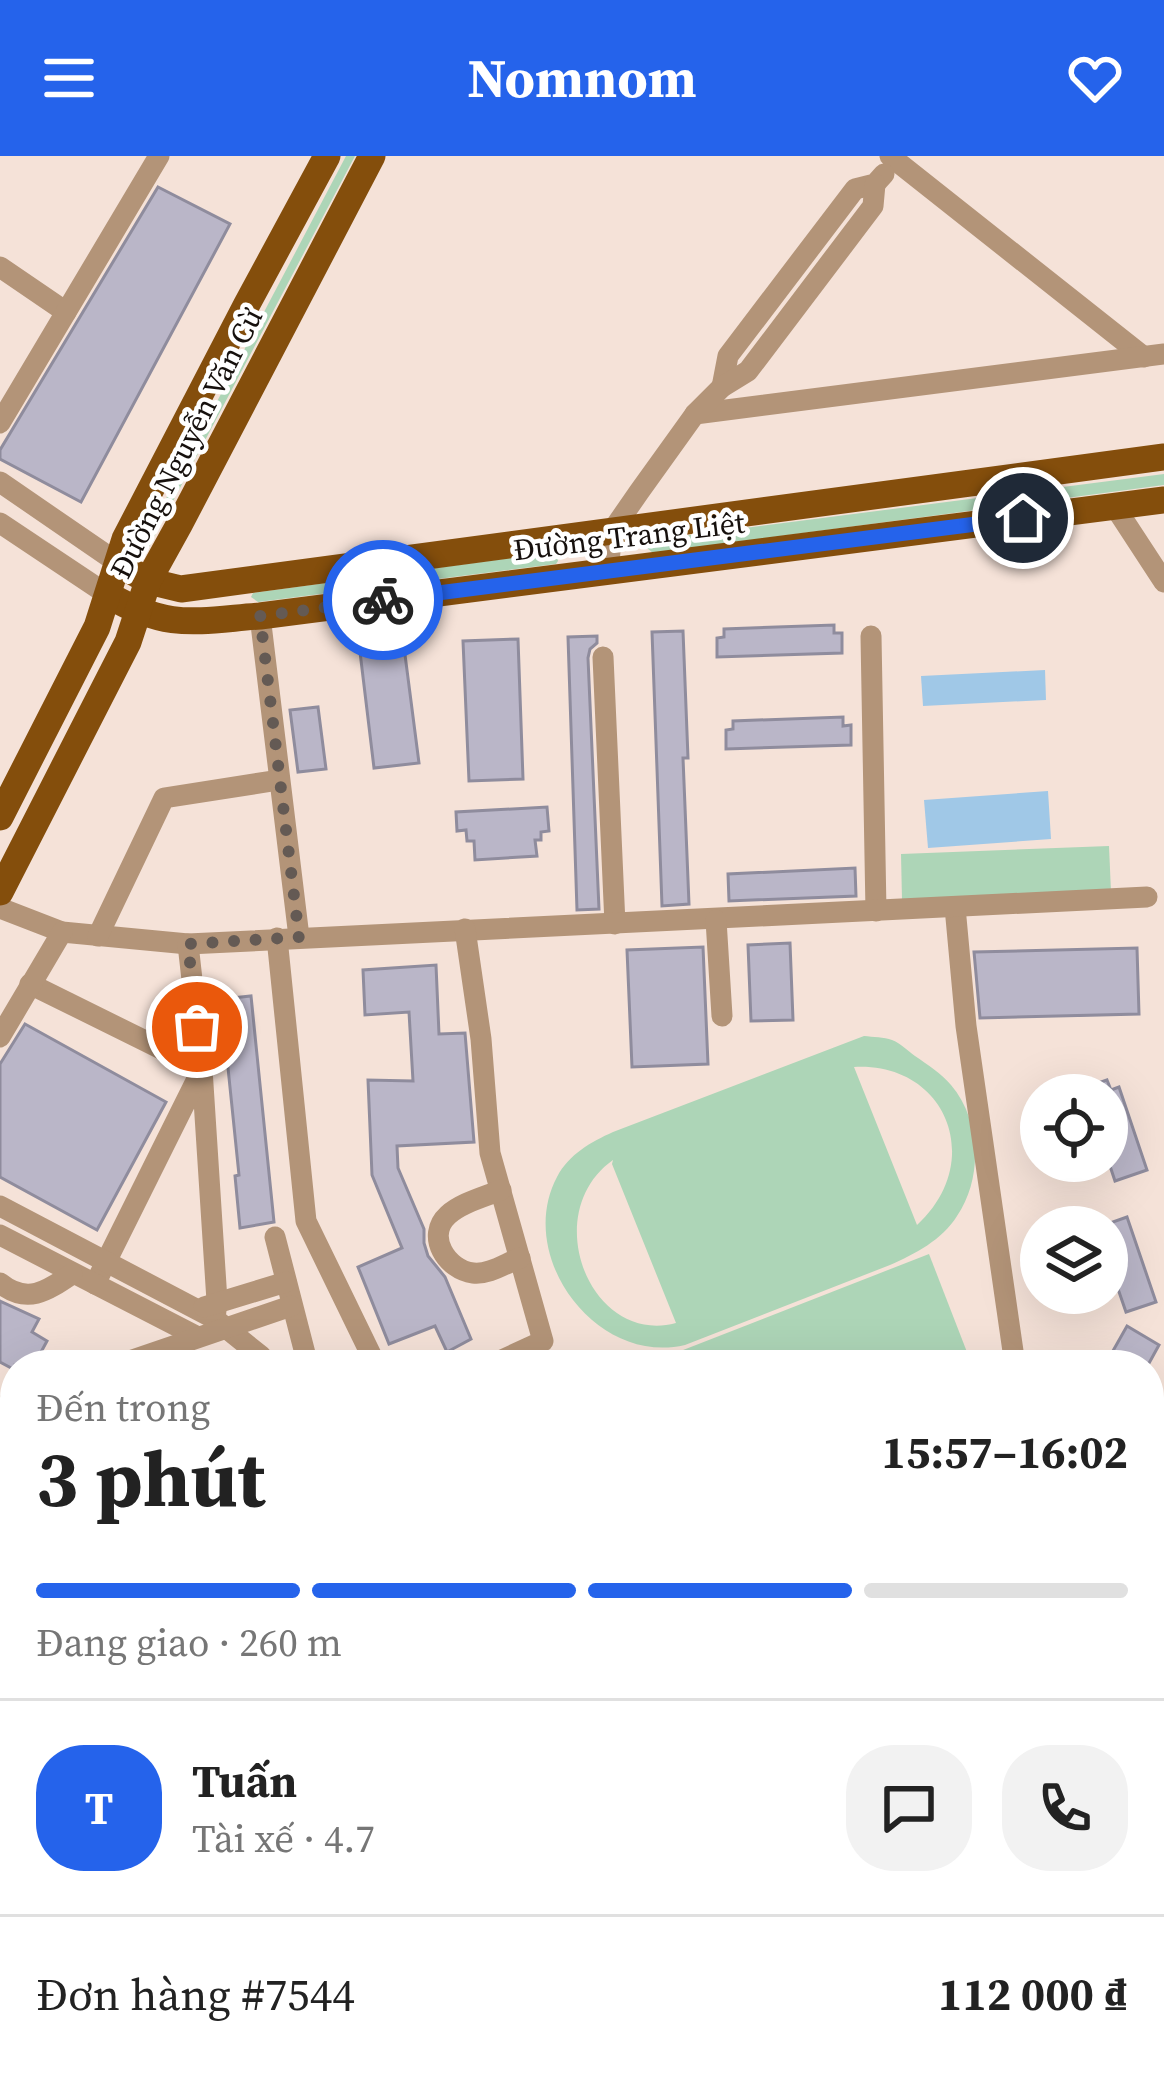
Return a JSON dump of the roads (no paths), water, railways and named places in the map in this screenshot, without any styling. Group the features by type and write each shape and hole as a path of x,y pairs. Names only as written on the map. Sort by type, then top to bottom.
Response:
{"main road":[{"name":"Đường Nguyễn Văn Cừ","path":"0,817 97,627 124,542 326,156"},
{"name":"Đường Nguyễn Văn Cừ","path":"0,892 128,642 148,581 372,156"},
{"name":"Đường Trang Liệt","path":"118,563 148,581 181,589 1164,457"},
{"name":"Đường Trang Liệt","path":"108,595 137,612 177,622 260,616 1164,500"},
{"path":"179,525 180,548 190,572 199,581 213,584"}],"street":[{"path":"0,423 159,156"},
{"path":"608,572 613,531 695,414 722,387 748,371 873,206 875,184 895,157 1154,356"},
{"path":"0,267 66,312"},
{"path":"695,414 1154,356"},
{"path":"0,482 118,563"},
{"path":"1115,507 1164,583"},
{"path":"0,523 108,595"},
{"path":"260,616 279,780 306,1221 369,1350"},
{"path":"871,636 876,911"},
{"path":"603,658 615,924"},
{"path":"98,935 164,798 279,780"},
{"path":"0,908 62,932 188,944 1147,897"},
{"path":"955,907 966,1026 1014,1350"},
{"path":"716,920 722,1016"},
{"path":"465,929 481,1039 490,1153 542,1341 523,1350"},
{"path":"0,1036 62,932"},
{"path":"188,944 202,1069 214,1315"},
{"path":"30,984 202,1069"},
{"path":"95,1284 202,1069"},
{"path":"501,1190 452,1211 442,1221 441,1252 470,1273 484,1273 520,1258"},
{"path":"5,1216 214,1315 254,1350"},
{"path":"5,1216 72,1274 198,1337"},
{"path":"275,1237 304,1350"},
{"path":"0,1282 28,1296 45,1293 72,1274"},
{"path":"161,1350 198,1337 214,1315 286,1282"},
{"path":"214,1315 291,1306"}],"water":[{"path":"1045,670 1046,700 923,706 921,676"},
{"path":"1048,791 1051,839 928,848 924,800"}]}
